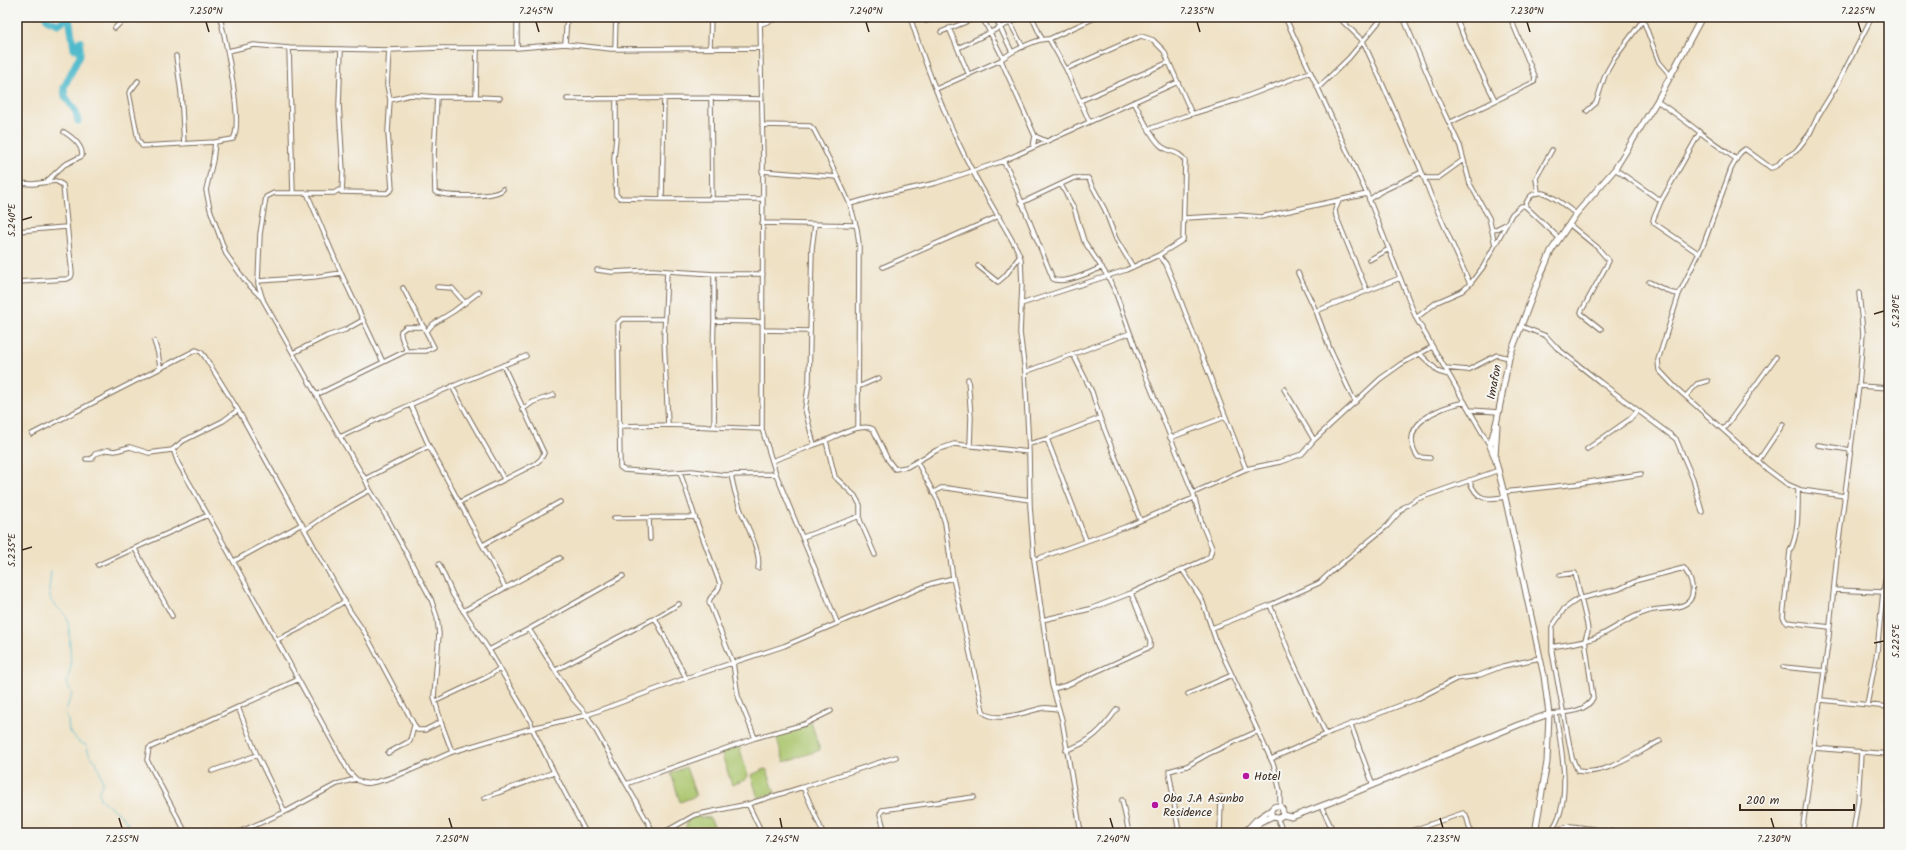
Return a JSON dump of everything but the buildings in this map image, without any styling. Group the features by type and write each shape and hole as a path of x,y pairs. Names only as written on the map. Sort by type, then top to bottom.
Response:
{"street":[{"path":"115,28 126,17"},
{"path":"138,81 130,93 140,144 184,144 230,140 236,134 235,100 228,51 220,17"},
{"path":"517,17 517,48"},
{"path":"565,44 566,17"},
{"path":"616,17 616,49"},
{"path":"710,48 711,17"},
{"path":"760,17 763,274 762,429 776,474 837,622"},
{"path":"760,24 782,17"},
{"path":"910,17 936,89 972,171 999,216 1020,256 1022,285 1020,348 1024,372 1030,452 1030,500 1034,560 1053,689 1062,720 1081,833"},
{"path":"926,21 936,17"},
{"path":"941,32 978,17"},
{"path":"982,17 1035,136 1033,147"},
{"path":"996,17 1012,52"},
{"path":"1007,17 1023,47"},
{"path":"958,48 1022,17"},
{"path":"1032,17 1042,39"},
{"path":"936,89 969,75 1023,47 1042,39 1049,39 1097,17"},
{"path":"1285,17 1367,194 1416,318 1490,446 1499,470 1540,658 1549,714 1547,762 1535,833"},
{"path":"1338,17 1363,41 1425,178 1470,284"},
{"path":"1318,88 1330,78 1383,17"},
{"path":"1403,17 1460,146 1470,184 1489,218 1495,245"},
{"path":"1456,17 1464,38 1495,100"},
{"path":"1449,123 1534,82 1535,80 1510,17"},
{"name":"Imafon","path":"1497,420 1509,358 1542,270 1559,238 1576,214 1615,169 1657,101 1702,17"},
{"path":"1845,496 1798,489 1787,484 1758,461 1675,387 1658,366 1662,346 1679,294 1696,262 1698,253 1702,249 1731,169 1736,160 1745,149 1771,168 1777,166 1782,160 1796,151 1810,133 1818,116 1836,87 1872,17"},
{"path":"1643,18 1659,62 1671,76"},
{"path":"1587,111 1596,103 1605,75 1614,59 1643,18"},
{"path":"949,28 969,75"},
{"path":"1066,69 1140,36 1157,43 1164,51 1192,114"},
{"path":"1049,39 1066,69 1090,121"},
{"path":"228,51 254,44 289,48 389,50 439,48 517,48 565,44 616,49 761,48"},
{"path":"289,48 293,193"},
{"path":"336,192 339,190 342,192 343,171 340,105 341,49"},
{"path":"476,97 477,49"},
{"path":"263,300 258,281 260,234 266,197 274,193 387,193 392,189 388,132 390,100 387,85 389,50"},
{"path":"176,56 181,92 184,144"},
{"path":"1080,101 1169,62"},
{"path":"1149,129 1237,100 1310,72"},
{"path":"850,204 881,195 936,183 1003,161 1178,82"},
{"path":"390,100 410,95 500,98"},
{"path":"437,97 434,154 436,192 460,195 486,195 501,192 503,189"},
{"path":"711,98 712,199"},
{"path":"567,99 762,99"},
{"path":"616,99 616,138 614,158 616,195 620,198 761,199"},
{"path":"662,198 664,99"},
{"path":"1657,101 1676,113 1681,120 1736,160"},
{"path":"1021,304 1108,277 1159,255 1183,240 1185,161 1178,152 1168,150 1159,145 1134,102"},
{"path":"762,124 810,126 814,130 850,204 859,244 858,427"},
{"path":"46,182 64,165 82,156 82,152 78,145 64,132"},
{"path":"1698,253 1654,223 1654,216 1699,134"},
{"path":"1035,136 1046,141"},
{"path":"215,142 213,160 206,190 210,209 226,254 246,282 263,300 370,490 390,521 431,599 437,617 440,634 434,692 441,722 452,752"},
{"path":"1538,192 1536,178 1552,150"},
{"path":"1425,178 1438,178 1463,160"},
{"path":"1003,161 1009,171 1021,203 1055,280 1076,277 1102,267"},
{"path":"1615,169 1661,201"},
{"path":"762,172 837,177"},
{"path":"1369,200 1380,192 1422,172"},
{"path":"1021,203 1074,178 1088,178 1105,210 1116,239 1133,267"},
{"path":"17,183 33,184 60,182 63,186 71,277 68,279 17,282"},
{"path":"1042,620 1082,611 1131,592 1206,559 1210,556 1212,548 1202,524 1194,496 1108,277 1084,241 1074,208 1061,184"},
{"path":"1525,206 1528,198 1532,194 1538,192 1550,196 1576,214"},
{"path":"307,193 341,272 383,362"},
{"path":"1184,218 1238,215 1261,217 1367,194"},
{"path":"1339,201 1335,210 1336,216 1367,291"},
{"path":"1416,318 1437,302 1462,291 1470,284 1483,266 1512,214 1521,206 1525,206"},
{"path":"1525,206 1559,238"},
{"path":"883,267 999,216"},
{"path":"762,223 855,225"},
{"path":"1492,231 1507,224"},
{"path":"1569,224 1597,247 1609,261 1581,312 1601,329"},
{"path":"814,445 805,409 809,381 812,248 815,225"},
{"path":"17,231 66,227"},
{"path":"1369,260 1389,249"},
{"path":"1159,255 1166,264 1174,281 1246,469"},
{"path":"978,266 998,282 1005,276 1020,256"},
{"path":"597,270 763,274"},
{"path":"668,271 664,337 668,425"},
{"path":"258,281 314,277 341,272"},
{"path":"1298,273 1316,312 1330,349 1356,402"},
{"path":"714,274 712,356 715,379 714,427"},
{"path":"1316,312 1400,278"},
{"path":"1649,282 1672,293 1679,294"},
{"path":"437,287 452,288 465,302"},
{"path":"316,395 406,351 432,349 434,347 433,342 426,332 403,288"},
{"path":"426,332 433,324 479,292"},
{"path":"1802,833 1825,671 1859,386 1862,333 1859,293"},
{"path":"665,319 622,319 618,323 619,463 622,469 647,472 692,471 731,475 776,474"},
{"path":"293,353 364,320"},
{"path":"714,322 762,322"},
{"path":"1521,326 1546,336 1557,348 1637,411 1676,439 1693,479 1702,512"},
{"path":"406,351 400,336 401,331 406,327 424,327"},
{"path":"763,330 810,331"},
{"path":"1024,372 1130,333"},
{"path":"154,341 160,367"},
{"path":"1034,560 1140,520 1194,496 1246,469 1292,459 1302,454 1314,440 1388,373 1432,347"},
{"path":"32,434 160,367 199,350 205,357 238,410 306,529 344,601 365,633 414,726 420,731 441,722"},
{"path":"1074,354 1092,392 1100,418 1140,520"},
{"path":"1420,354 1438,372 1449,375"},
{"path":"1445,368 1468,370 1497,355 1509,358"},
{"path":"340,437 396,410 411,406 452,386 526,356"},
{"path":"1723,430 1776,357"},
{"path":"460,502 535,464 541,459 544,453 522,410 503,365"},
{"path":"858,387 879,378"},
{"path":"968,379 971,417 970,446"},
{"path":"1686,396 1697,384 1708,381"},
{"path":"452,386 464,410 477,429 504,479"},
{"path":"1859,386 1889,388"},
{"path":"1284,389 1314,440"},
{"path":"522,410 533,402 554,395"},
{"path":"1430,458 1418,457 1414,452 1412,435 1414,429 1419,422 1429,415 1454,404 1465,402"},
{"path":"411,406 429,446 505,587"},
{"path":"86,459 92,459 95,454 107,450 130,447 149,453 173,449 183,441 223,421 238,410"},
{"path":"1470,410 1498,412"},
{"path":"1587,449 1597,444 1630,419 1637,411"},
{"path":"1170,438 1225,417"},
{"path":"1029,444 1047,439 1100,418"},
{"path":"1490,446 1497,420"},
{"path":"1495,458 1497,420"},
{"path":"1758,461 1783,424"},
{"path":"618,426 668,425 762,429"},
{"path":"772,462 858,427 869,427 873,429 888,460 895,469 907,467 944,447 954,444 1030,452"},
{"path":"1047,439 1086,540"},
{"path":"826,441 835,477 855,496 861,508 860,516 874,555"},
{"path":"1818,445 1851,450"},
{"path":"365,480 429,446"},
{"path":"173,449 178,463 234,561 297,680 349,772 360,782 376,781 452,752 532,728 587,715 686,678 784,646 837,622 930,584 953,578"},
{"path":"917,462 933,492 945,523 953,578 985,713 990,717 998,718 1044,707 1058,709"},
{"path":"1212,628 1270,605 1323,580 1387,526 1404,508 1417,499 1499,470"},
{"path":"680,472 720,584 717,593 709,602 733,663 738,696 755,738"},
{"path":"1469,480 1476,494 1482,498 1491,500 1505,495 1642,474"},
{"path":"731,475 734,491 755,546 759,564 758,568"},
{"path":"933,492 942,488 947,488 1030,500"},
{"path":"1798,489 1795,541 1790,551 1783,618 1786,622 1830,627"},
{"path":"306,529 329,513 370,490"},
{"path":"483,545 560,502"},
{"path":"98,565 208,516"},
{"path":"803,537 860,516"},
{"path":"614,518 696,517"},
{"path":"649,518 650,539"},
{"path":"234,561 302,524"},
{"path":"135,549 172,616"},
{"path":"463,611 560,558"},
{"path":"1868,705 1877,652 1883,592 1889,561"},
{"path":"439,564 445,580 463,611 489,650 531,722 532,728 584,829"},
{"path":"1552,647 1597,637 1628,619 1650,610 1679,606 1690,599 1693,590 1686,571 1680,568 1638,580 1619,589 1581,598 1568,606 1557,618 1552,627 1552,647 1572,758 1578,771 1594,772 1605,768 1660,741"},
{"path":"1182,569 1202,600 1232,675 1271,759 1280,791 1280,806 1284,811 1282,816"},
{"path":"1250,833 1260,822 1275,817 1292,817 1518,725 1549,714 1564,713 1581,708 1590,703 1593,698 1585,640 1588,631 1581,598 1574,573 1560,575"},
{"path":"489,650 623,576"},
{"path":"1835,590 1883,592"},
{"path":"1053,689 1067,685 1150,647 1150,641 1131,592"},
{"path":"277,640 301,628 344,601"},
{"path":"556,670 679,604"},
{"path":"1270,605 1291,657 1326,734"},
{"path":"655,618 686,678"},
{"path":"529,629 573,699 587,715 654,833"},
{"path":"1271,759 1326,734 1417,699 1456,679 1478,676 1503,666 1540,658"},
{"path":"1784,667 1825,671"},
{"path":"436,702 487,677 499,669"},
{"path":"1188,694 1232,675"},
{"path":"186,833 148,760 149,748 297,680"},
{"path":"1821,700 1889,707"},
{"path":"238,707 257,755 285,812"},
{"path":"1066,750 1084,744 1097,734 1117,709"},
{"path":"626,784 755,738 805,724 831,711"},
{"path":"1548,832 1558,821 1564,792 1556,714"},
{"path":"1351,725 1373,785"},
{"path":"388,753 410,741 414,726"},
{"path":"1180,833 1169,771 1187,766 1208,754 1258,730"},
{"path":"1814,748 1889,754"},
{"path":"1853,833 1858,801 1862,753"},
{"path":"212,771 257,755"},
{"path":"663,833 695,815 748,804 803,788 896,757"},
{"path":"484,798 554,772"},
{"path":"237,833 285,812 337,784 356,779"},
{"path":"803,788 823,833"},
{"path":"885,833 886,829 880,814 882,810 974,797"},
{"path":"1220,833 1221,797"},
{"path":"1122,800 1129,833"},
{"path":"748,804 762,833"},
{"path":"1244,833 1256,820 1272,810 1274,806 1280,806"},
{"path":"1321,806 1334,833"},
{"path":"1272,810 1284,833"},
{"path":"1405,833 1463,813 1466,815 1471,833"},
{"path":"1548,832 1571,826 1622,833"}],"green space":[{"path":"811,722 820,750 784,762 776,736"},
{"path":"739,746 748,776 745,780 732,785 721,752"},
{"path":"686,767 696,796 680,802 671,773"},
{"path":"765,769 767,770 775,793 758,798 751,775"},
{"path":"692,816 710,818 718,833 685,833 687,822"}],"waterway":[{"path":"46,17 48,20 58,24 69,17 74,49 80,41 80,55 64,87 65,96 76,112 78,121"},
{"path":"51,571 49,591 51,601 67,617 69,629 71,666 67,683 72,694 65,712 69,731 79,742 86,745 90,756 96,761 103,782 99,791 100,799 123,817 134,833"}],"place":[{"name":"Hotel","path":"1246,776"},
{"name":"Oba J.A Asunbo Residence","path":"1155,805"}]}
